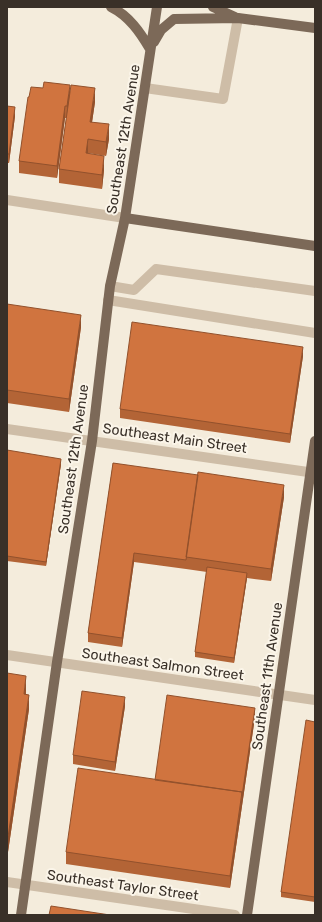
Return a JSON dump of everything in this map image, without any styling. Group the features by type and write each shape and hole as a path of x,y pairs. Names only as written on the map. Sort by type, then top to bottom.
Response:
{"main road":[{"path":"111,7 124,15 134,25 150,49 161,30 174,19 238,18 315,28"},
{"name":"Southeast 12th Avenue","path":"21,915 56,662 92,441 110,286 125,218 157,7"},
{"path":"213,7 238,18"},
{"path":"125,218 315,246"},
{"name":"Southeast 11th Avenue","path":"246,915 278,694 313,472 315,441"}],"street":[{"path":"145,88 223,99 238,18"},
{"path":"7,200 125,218"},
{"path":"110,286 134,290 156,270 315,291"},
{"path":"108,300 315,334"},
{"name":"Southeast Main Street","path":"7,429 313,472"},
{"name":"Southeast Salmon Street","path":"7,655 315,700"},
{"name":"Southeast Taylor Street","path":"7,882 235,915"}],"building":[{"path":"44,82 70,85 67,106 65,106 57,166 19,161 28,97 31,87 43,88"},
{"path":"71,85 95,88 90,122 109,124 106,142 88,139 86,153 104,156 102,175 59,169"},
{"path":"7,106 15,107 9,154 7,154"},
{"path":"7,304 81,315 69,399 7,390"},
{"path":"132,322 303,347 290,434 120,409"},
{"path":"7,450 61,459 46,562 7,556"},
{"path":"113,463 198,475 186,560 134,553 122,638 88,633"},
{"path":"198,472 284,485 271,569 186,557"},
{"path":"207,567 247,573 234,658 195,652"},
{"path":"7,673 26,676 24,694 29,695 8,837 7,837"},
{"path":"82,691 125,697 115,762 73,755"},
{"path":"167,695 255,708 242,796 242,792 155,780"},
{"path":"306,720 315,722 315,897 281,892"},
{"path":"78,768 242,792 230,876 66,852"},
{"path":"51,906 110,915 49,915"}]}
